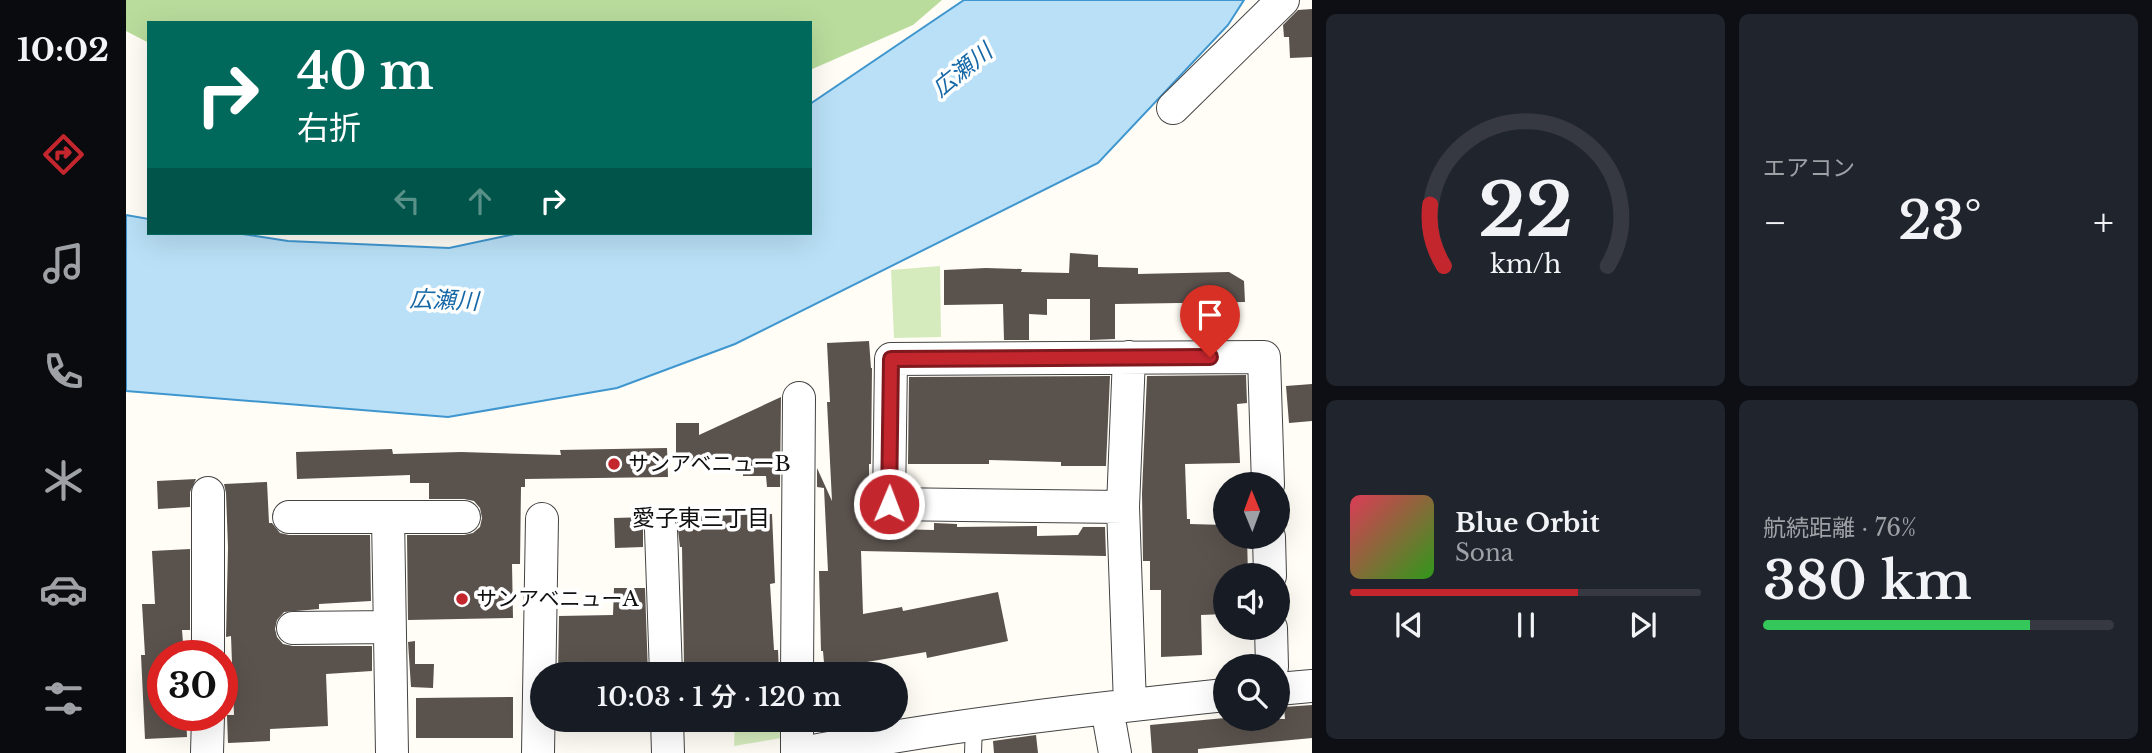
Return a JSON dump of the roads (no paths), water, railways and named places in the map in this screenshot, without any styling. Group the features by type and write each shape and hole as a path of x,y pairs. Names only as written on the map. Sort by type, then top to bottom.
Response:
{"street":[{"path":"1173,108 1283,0"},
{"path":"1115,753 1119,706 1129,357"},
{"path":"1123,507 889,504 891,359 1264,357 1268,472"},
{"path":"797,662 799,398"},
{"path":"208,493 208,640"},
{"path":"289,517 464,517"},
{"path":"388,517 392,753"},
{"path":"538,753 542,519"},
{"path":"661,530 666,662"},
{"path":"293,628 389,627"},
{"path":"1290,688 1312,686"},
{"path":"798,732 799,753 887,737 974,739 1119,706 1213,696"},
{"path":"207,753 208,731"},
{"path":"667,732 668,753"}],"water":[{"name":"広瀬川","path":"964,0 1244,0 1228,25 1098,163 735,344 617,388 448,417 126,391 126,215 147,219 147,235 249,235 288,241 449,248 510,235 812,235 812,103"}],"place":[{"name":"サンアベニューB","path":"614,464"},
{"name":"サンアベニューA","path":"462,599"}],"district":[{"name":"愛子東三丁目","path":"701,518"}]}
